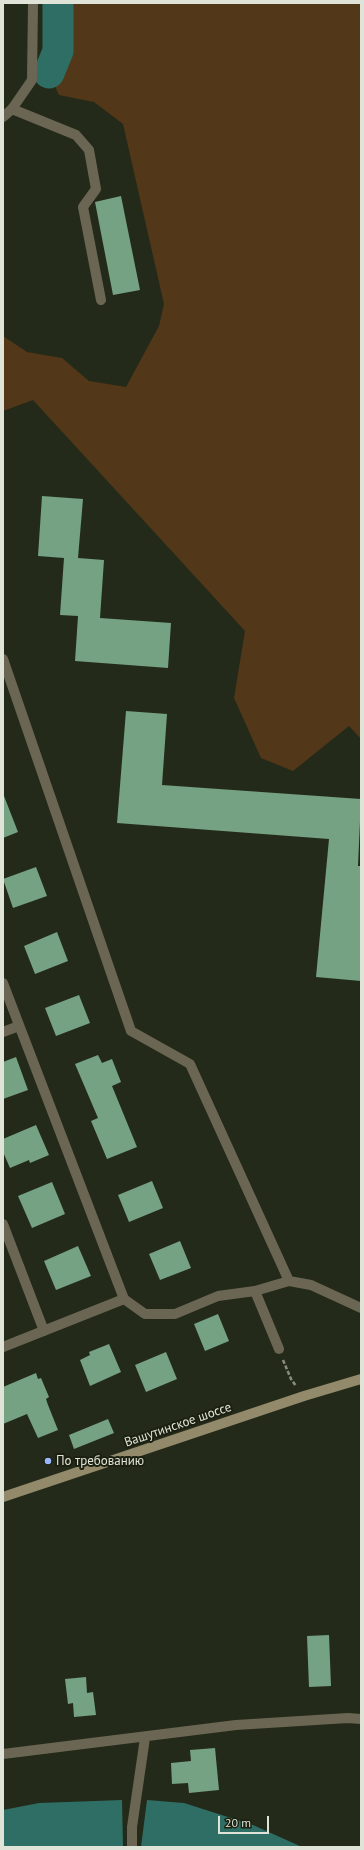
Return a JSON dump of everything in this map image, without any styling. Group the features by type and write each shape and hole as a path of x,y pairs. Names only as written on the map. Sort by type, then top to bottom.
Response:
{"street":[{"path":"3,117 12,110 32,80 33,3"},
{"path":"12,110 76,135 89,150 96,189 83,207 101,300"},
{"path":"3,659 131,1031 190,1064 289,1282"},
{"path":"3,983 124,1299 145,1314 175,1314 218,1296 255,1291 289,1282 311,1285 361,1308"},
{"path":"3,1032 19,1026"},
{"path":"3,1224 44,1331"},
{"path":"255,1291 279,1349"},
{"path":"3,1347 124,1299"},
{"name":"Вашутинское шоссе","path":"3,1497 304,1396 361,1379"},
{"path":"3,1754 145,1738 236,1725 348,1718 361,1719"},
{"path":"132,1847 132,1827 145,1738"}],"path":[{"path":"279,1349 291,1379 304,1396"}],"shaded area":[{"path":"47,3 361,3 361,739 349,726 293,771 261,758 234,698 245,631 33,400 3,411 3,336 27,352 62,358 89,381 126,387 159,326 164,304 123,124 94,102 59,95 49,73 58,51"}],"water":[{"path":"122,1800 123,1847 3,1847 3,1810 39,1803"},
{"path":"147,1800 184,1803 253,1825 302,1847 141,1847"}],"building":[{"path":"121,196 140,290 113,295 95,202"},
{"path":"42,496 83,499 78,558 104,560 100,618 171,623 168,668 75,661 78,616 60,615 64,558 38,556"},
{"path":"126,711 167,714 162,785 361,799 358,866 361,866 361,981 316,977 329,839 117,823"},
{"path":"3,796 18,832 3,838"},
{"path":"36,867 47,896 13,908 3,879"},
{"path":"57,932 68,961 35,974 24,946"},
{"path":"79,995 90,1023 56,1036 45,1008"},
{"path":"98,1055 102,1063 112,1059 121,1082 112,1086 137,1147 107,1159 91,1121 98,1118 75,1064"},
{"path":"16,1057 28,1090 3,1099 3,1062"},
{"path":"36,1125 49,1155 30,1163 29,1160 10,1168 3,1152 3,1139"},
{"path":"152,1181 163,1208 129,1222 118,1195"},
{"path":"52,1182 65,1214 32,1228 18,1196"},
{"path":"180,1241 191,1268 160,1280 149,1254"},
{"path":"78,1246 91,1276 56,1290 44,1261"},
{"path":"218,1314 229,1341 205,1351 194,1324"},
{"path":"109,1344 121,1372 90,1386 80,1360 90,1355 89,1352"},
{"path":"166,1352 177,1379 146,1392 135,1365"},
{"path":"36,1373 38,1379 41,1378 49,1397 46,1399 58,1430 38,1438 27,1414 3,1424 3,1387"},
{"path":"108,1419 114,1433 74,1449 69,1435"},
{"path":"329,1635 331,1686 309,1687 307,1636"},
{"path":"86,1677 87,1693 93,1692 96,1715 74,1717 73,1703 68,1704 65,1679"},
{"path":"215,1748 219,1790 189,1793 188,1783 172,1784 171,1763 191,1761 190,1750"}],"waterway":[{"path":"49,73 58,51 58,3"}],"place":[{"name":"По требованию","path":"48,1461"}]}
